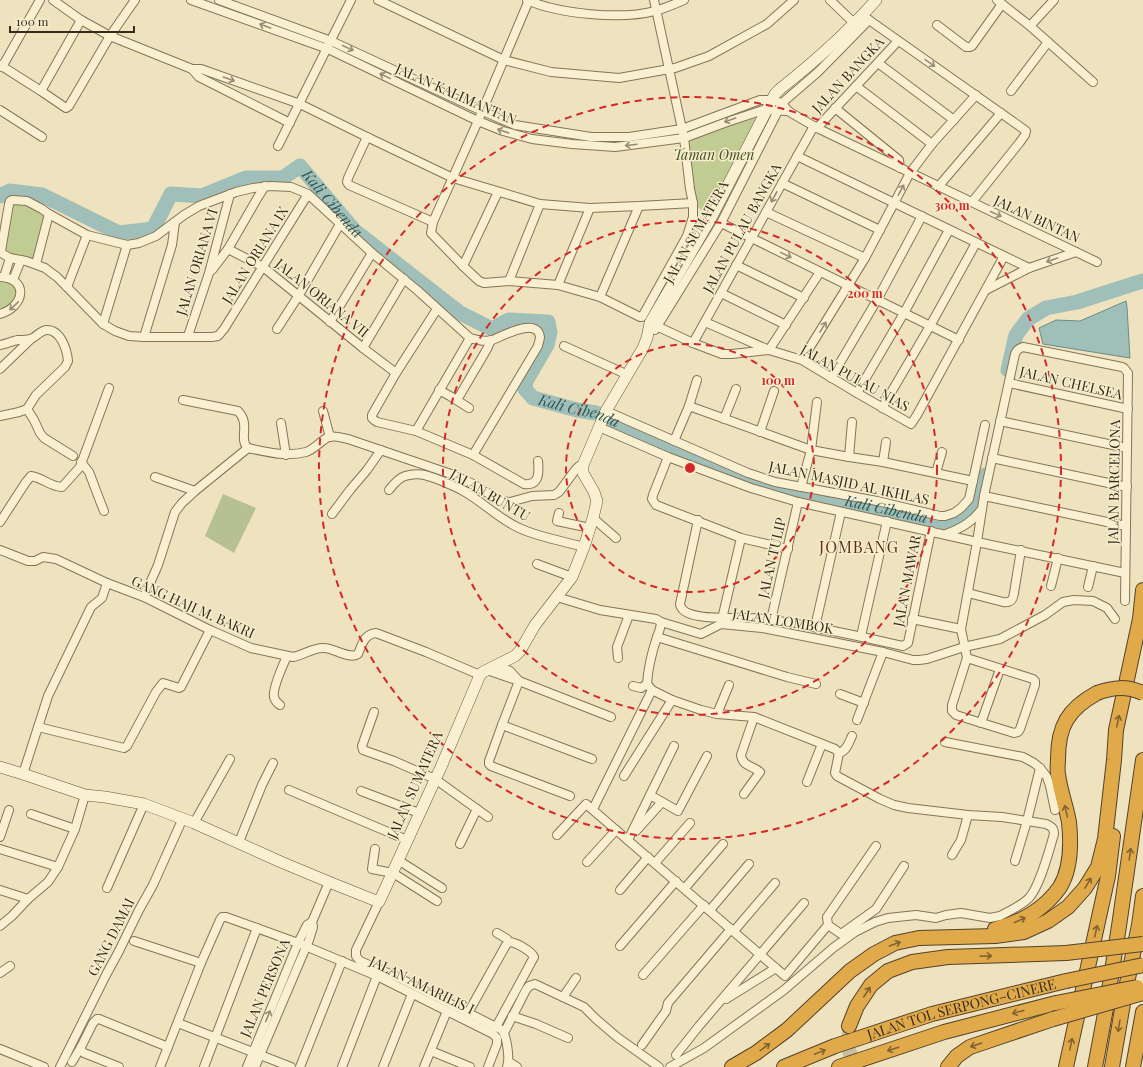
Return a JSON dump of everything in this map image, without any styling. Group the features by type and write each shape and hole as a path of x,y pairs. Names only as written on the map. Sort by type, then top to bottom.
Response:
{"highway":[{"path":"732,1067 756,1053 787,1030 850,971 874,954 895,943 919,938 995,936 1024,932 1048,921 1068,907 1085,888 1098,867 1105,839 1116,730 1140,619 1143,590"},
{"path":"970,936 1005,926 1028,917 1045,904 1060,886 1067,869 1070,849 1068,822 1058,774 1058,745 1064,724 1073,711 1086,699 1111,688 1128,689 1143,693"},
{"path":"1067,1065 1108,876 1115,821 1114,760"},
{"path":"1096,1060 1107,1003 1128,872 1143,760"},
{"path":"1114,1061 1143,896"},
{"path":"848,1026 857,1006 871,985 888,971 912,962 948,958 1066,953 1143,944"},
{"name":"JALAN TOL SERPONG–CINERE","path":"784,1067 835,1046 932,1014 1066,981 1143,965"},
{"path":"839,1067 944,1032 1056,1002 1143,986"},
{"path":"948,1067 957,1056 970,1047 1053,1019 1143,993"},
{"path":"1134,1067 1143,1012"}],"street":[{"path":"40,0 1,66 66,108 69,106 110,36 135,0"},
{"path":"53,0 81,20 110,36 192,69 201,69 300,104 453,178 540,204 590,208 693,202"},
{"name":"JALAN KALIMANTAN","path":"191,0 328,49 478,121 503,131 532,139 615,147 683,133 775,106"},
{"name":"JALAN KALIMANTAN","path":"220,0 331,41 515,125 591,137 629,137 683,133"},
{"path":"278,146 328,49 351,0"},
{"path":"378,0 504,60 551,72 619,78 669,70 709,56 767,24 794,0"},
{"path":"654,0 656,11 683,133 693,202 693,217 687,236 642,317 600,297 558,285 509,281 484,283 479,281 432,234 431,230 433,222 483,111 528,0 566,11 591,14 631,15 656,11 684,0"},
{"path":"830,0 854,23"},
{"name":"JALAN SUMATERA","path":"583,464 602,420 643,348 653,325 711,218 775,106 818,72 866,17 876,0"},
{"path":"1030,26 1054,0"},
{"path":"937,25 966,47 970,47 1000,2 1094,82"},
{"path":"866,17 1024,129 1026,133 1025,135 972,202"},
{"name":"JALAN SUMATERA","path":"653,325 721,223 770,128 775,106 775,94 814,62 854,23 866,17"},
{"path":"41,91 81,20"},
{"name":"JALAN BANGKA","path":"815,127 898,41"},
{"path":"1011,91 1048,42"},
{"path":"878,63 954,120"},
{"path":"192,69 199,77 290,123"},
{"path":"856,86 932,144"},
{"path":"802,360 849,286 910,173 932,144 976,95"},
{"name":"JALAN BINTAN","path":"775,106 788,111 815,127 938,187 1097,262"},
{"name":"JALAN BINTAN","path":"835,108 899,160 900,168"},
{"path":"0,110 42,137"},
{"path":"938,187 1001,114"},
{"name":"JALAN PULAU BANGKA","path":"693,343 797,156 815,127"},
{"path":"367,137 348,178 347,182 349,185 433,222"},
{"path":"797,156 1029,268"},
{"path":"782,183 880,230"},
{"path":"209,273 228,249 265,186"},
{"path":"188,336 129,336 115,331 102,324 68,287 45,268 36,264 10,258 3,254 1,251 10,201 27,201 87,235 127,246 156,236 184,214 199,206 230,194 265,186 291,187 308,194 372,253 404,279 470,338 491,340 517,329 525,328 533,329 538,332 540,338 538,346 473,455"},
{"path":"463,266 498,192"},
{"name":"JALAN ORIANA VI","path":"188,336 209,273 230,194"},
{"name":"JALAN ORIANA IX","path":"188,336 218,336 224,329 308,194"},
{"path":"509,281 540,204"},
{"path":"600,297 639,206"},
{"path":"558,285 590,208"},
{"path":"766,212 865,258"},
{"path":"36,264 49,214"},
{"path":"830,378 877,300 922,216"},
{"path":"144,337 172,245 175,222"},
{"path":"721,223 959,340"},
{"path":"276,329 299,295 340,224"},
{"path":"856,393 904,313 950,230"},
{"path":"68,287 87,235"},
{"path":"882,408 976,243"},
{"path":"102,324 127,246"},
{"name":"JALAN ORIANA VII","path":"228,249 263,267 330,322 396,373"},
{"path":"986,290 1029,268 1076,252"},
{"path":"330,322 372,253"},
{"name":"JALAN PULAU NIAS","path":"653,325 693,343 726,354 769,350 802,360 830,378 911,424 959,340 1004,256"},
{"path":"0,314 11,309 19,300 19,286 13,280 2,277 10,258"},
{"path":"13,280 21,260"},
{"path":"736,265 804,298"},
{"path":"705,322 769,350 820,272"},
{"path":"363,348 404,279"},
{"path":"721,293 786,325"},
{"path":"437,309 396,373 372,415 372,418 377,422 416,431 473,455 524,484 530,485 534,483 539,471 538,461"},
{"path":"0,369 31,339 41,332 47,330 53,332 61,339 65,347 68,361 65,367 36,395 27,409 0,416"},
{"path":"416,431 470,338"},
{"path":"0,345 31,339"},
{"path":"457,400 491,340"},
{"path":"564,346 628,375"},
{"name":"JALAN BARCELONA","path":"1009,382 1015,354 1018,349 1023,347 1122,367 1127,370 1128,409 1125,601"},
{"path":"674,441 689,406 697,380"},
{"path":"967,658 1033,679 1035,681 1018,732 1014,733 981,724 956,715 952,711 952,705 967,658 961,629 984,496 1009,382"},
{"name":"JALAN CHELSEA","path":"1009,382 1128,409"},
{"path":"0,522 31,476 56,487 62,487 80,467 109,388"},
{"path":"724,419 736,389"},
{"path":"439,390 469,408"},
{"path":"760,432 774,391"},
{"path":"183,400 238,411 244,421 244,440 245,445 248,448 286,455 307,452 332,437 348,439 451,474 471,482 492,496 510,502 532,496 554,495 559,492 576,469 583,464 584,473 597,501 584,547 572,577 535,625 520,651 515,656 488,670"},
{"path":"802,487 811,450 817,402"},
{"path":"689,406 811,450 883,462 973,482"},
{"path":"27,409 44,438 73,456"},
{"path":"323,411 332,437"},
{"path":"602,420 668,457 751,488 798,502 1125,573"},
{"name":"JALAN MASJID AL IKHLAS","path":"602,420 674,441 748,473 775,482 877,501 940,516 954,513 965,504 969,498 985,425"},
{"path":"1000,421 1127,448"},
{"path":"849,457 852,422"},
{"path":"281,423 286,455"},
{"path":"883,462 886,442"},
{"path":"144,597 158,565 175,512 195,491 248,448"},
{"path":"332,514 381,450"},
{"path":"936,474 942,452"},
{"path":"668,457 652,499 659,507 698,520 741,538 788,549"},
{"path":"992,458 1127,487"},
{"path":"82,462 89,472 104,510"},
{"name":"JALAN BUNTU","path":"389,490 400,478 423,474 452,484 518,528 537,536 584,547"},
{"path":"154,477 195,491"},
{"path":"984,496 1126,526"},
{"name":"JALAN TULIP","path":"771,620 798,502"},
{"path":"946,534 966,525 982,509"},
{"path":"816,627 841,512"},
{"path":"559,513 557,521 591,523 616,538"},
{"path":"698,520 680,604 680,607 686,612 705,617 722,619 747,618 771,620 861,636 887,521"},
{"name":"JALAN MAWAR","path":"861,636 903,646 908,643 931,531"},
{"path":"722,619 741,538"},
{"name":"GANG HAJI M. BAKRI","path":"0,550 28,561 35,561 43,557 56,559 107,583 144,597 210,630 251,648 287,656 299,656 322,648 356,656 366,637 369,634 376,633 426,652 488,670"},
{"path":"968,592 1003,602 1011,601 1014,593 1020,550"},
{"path":"1051,586 1058,558"},
{"path":"537,564 572,577"},
{"path":"1088,587 1093,566"},
{"path":"23,774 48,696 91,607 102,598 107,583"},
{"name":"JALAN LOMBOK","path":"557,597 600,610 656,619 661,622 701,634 721,624 762,628 882,652 912,660 927,659 964,647 1000,639 1045,615 1063,602 1074,600 1093,601 1107,608 1115,619"},
{"path":"618,658 617,647 629,614"},
{"path":"912,619 961,629"},
{"path":"593,810 650,687 647,676 661,622"},
{"path":"38,727 124,748 127,746 160,686 163,683 179,688 181,687 210,630"},
{"path":"657,637 787,677 816,684"},
{"path":"857,720 882,652"},
{"path":"280,705 275,700 274,691 287,656"},
{"path":"981,724 1000,669"},
{"path":"488,670 510,671 519,681 611,717"},
{"name":"JALAN SUMATERA","path":"379,902 406,840 488,670"},
{"path":"519,681 502,724 489,764 570,796"},
{"path":"718,714 729,685"},
{"path":"632,686 641,688 650,687 672,700 700,710 718,714 754,717 835,749 839,753"},
{"path":"840,694 864,703"},
{"path":"624,776 672,700"},
{"path":"374,712 362,746 363,750 394,761 435,779 488,817"},
{"path":"744,794 760,772 744,764 741,755 754,717"},
{"path":"502,724 592,759"},
{"path":"839,753 845,750 852,736"},
{"path":"945,742 1022,756 1040,768 1047,777 1054,810"},
{"path":"807,782 822,744"},
{"path":"628,840 674,746"},
{"path":"670,1067 704,1048 784,990 833,948 855,932 875,922 888,918 916,915 936,918 961,913 990,918 1000,916 1024,902 1034,891 1054,834 1053,828 1046,824 1002,817 968,815 894,805 837,776 835,773 839,753"},
{"path":"650,795 678,811 707,756"},
{"path":"194,823 230,759"},
{"path":"239,842 262,785 273,763"},
{"path":"0,767 85,796 105,797 144,804 183,818 281,862 379,902 356,950 356,956 360,961 397,977 502,1030 504,1033"},
{"path":"1014,861 1027,821 1040,768"},
{"path":"289,790 406,840"},
{"path":"361,791 419,813"},
{"path":"0,926 48,882 58,868 76,829 85,796"},
{"path":"628,840 662,802"},
{"path":"107,888 144,804"},
{"path":"557,835 586,804 785,976 828,924"},
{"path":"460,844 477,809"},
{"path":"0,838 9,810"},
{"path":"31,814 76,829"},
{"path":"952,855 961,840 968,815"},
{"name":"GANG DAMAI","path":"60,1067 153,885 183,818"},
{"path":"655,863 690,823"},
{"path":"587,862 616,830"},
{"path":"685,888 723,844"},
{"path":"876,846 827,917 828,924 841,934 876,909 904,866"},
{"path":"0,848 58,868"},
{"path":"375,849 372,869 392,873 437,901"},
{"path":"620,890 648,857"},
{"path":"398,860 442,888"},
{"path":"643,975 749,864"},
{"path":"620,946 676,881"},
{"name":"JALAN PERSONA","path":"255,1067 256,1053 298,943 308,925 312,922 328,882"},
{"path":"642,1045 666,1011 668,1003 775,883"},
{"path":"0,890 28,899"},
{"path":"676,1055 681,1051 699,1026 804,903"},
{"name":"JALAN AMARILIS I","path":"201,963 222,918 226,917 257,928 306,946 377,976 493,1034 497,1038 498,1044 488,1067"},
{"name":"JALAN PERSONA","path":"246,1067 256,1053 306,946 314,927 312,922"},
{"path":"204,1067 257,928"},
{"path":"496,1027 534,957 532,953 513,942 509,942 497,932"},
{"path":"134,941 201,963 160,1067"},
{"path":"468,1013 509,942"},
{"path":"300,1067 342,961"},
{"path":"0,973 10,966"},
{"path":"719,1003 776,968"},
{"path":"342,1067 377,976"},
{"path":"563,997 576,978"},
{"path":"517,1067 508,1064 504,1033 529,986 535,984 584,1006 596,1019 617,1037 659,1067"},
{"path":"383,1067 412,994"},
{"path":"424,1067 447,1011"},
{"path":"512,1016 536,1024 568,1038"},
{"path":"72,1062 93,1023 97,1019 168,1047"},
{"path":"178,1023 291,1067"},
{"path":"81,1047 81,1050 84,1053 119,1067"},
{"path":"0,1049 44,1067"},
{"path":"431,1051 449,1063 470,1067"}],"green space":[{"name":"Taman Omen","path":"767,110 711,218 693,203 684,138"},
{"path":"11,202 27,203 47,215 35,262 5,253"},
{"path":"4,277 20,290 17,304 0,312 0,278"},
{"path":"223,494 256,508 234,553 205,536"}],"water":[{"path":"1126,301 1130,358 1043,344 1039,328 1056,320 1080,321"}],"waterway":[{"name":"Kali Cibenda","path":"0,196 10,191 42,195 119,233 153,229 171,194 202,196 246,178 283,178 300,166 355,231 460,313 492,329 509,320 548,322 550,332 547,345 526,381 525,389 533,398 577,410 596,413 658,441 763,483 944,522 961,515 974,504 980,494 985,475"},
{"name":"Kali Cibenda","path":"1008,370 1016,335 1028,319 1046,308 1077,302 1143,281"}],"tunnel":[{"path":"849,1026 848,1049 857,1067"}],"district":[{"name":"JOMBANG","path":"859,547"}]}
